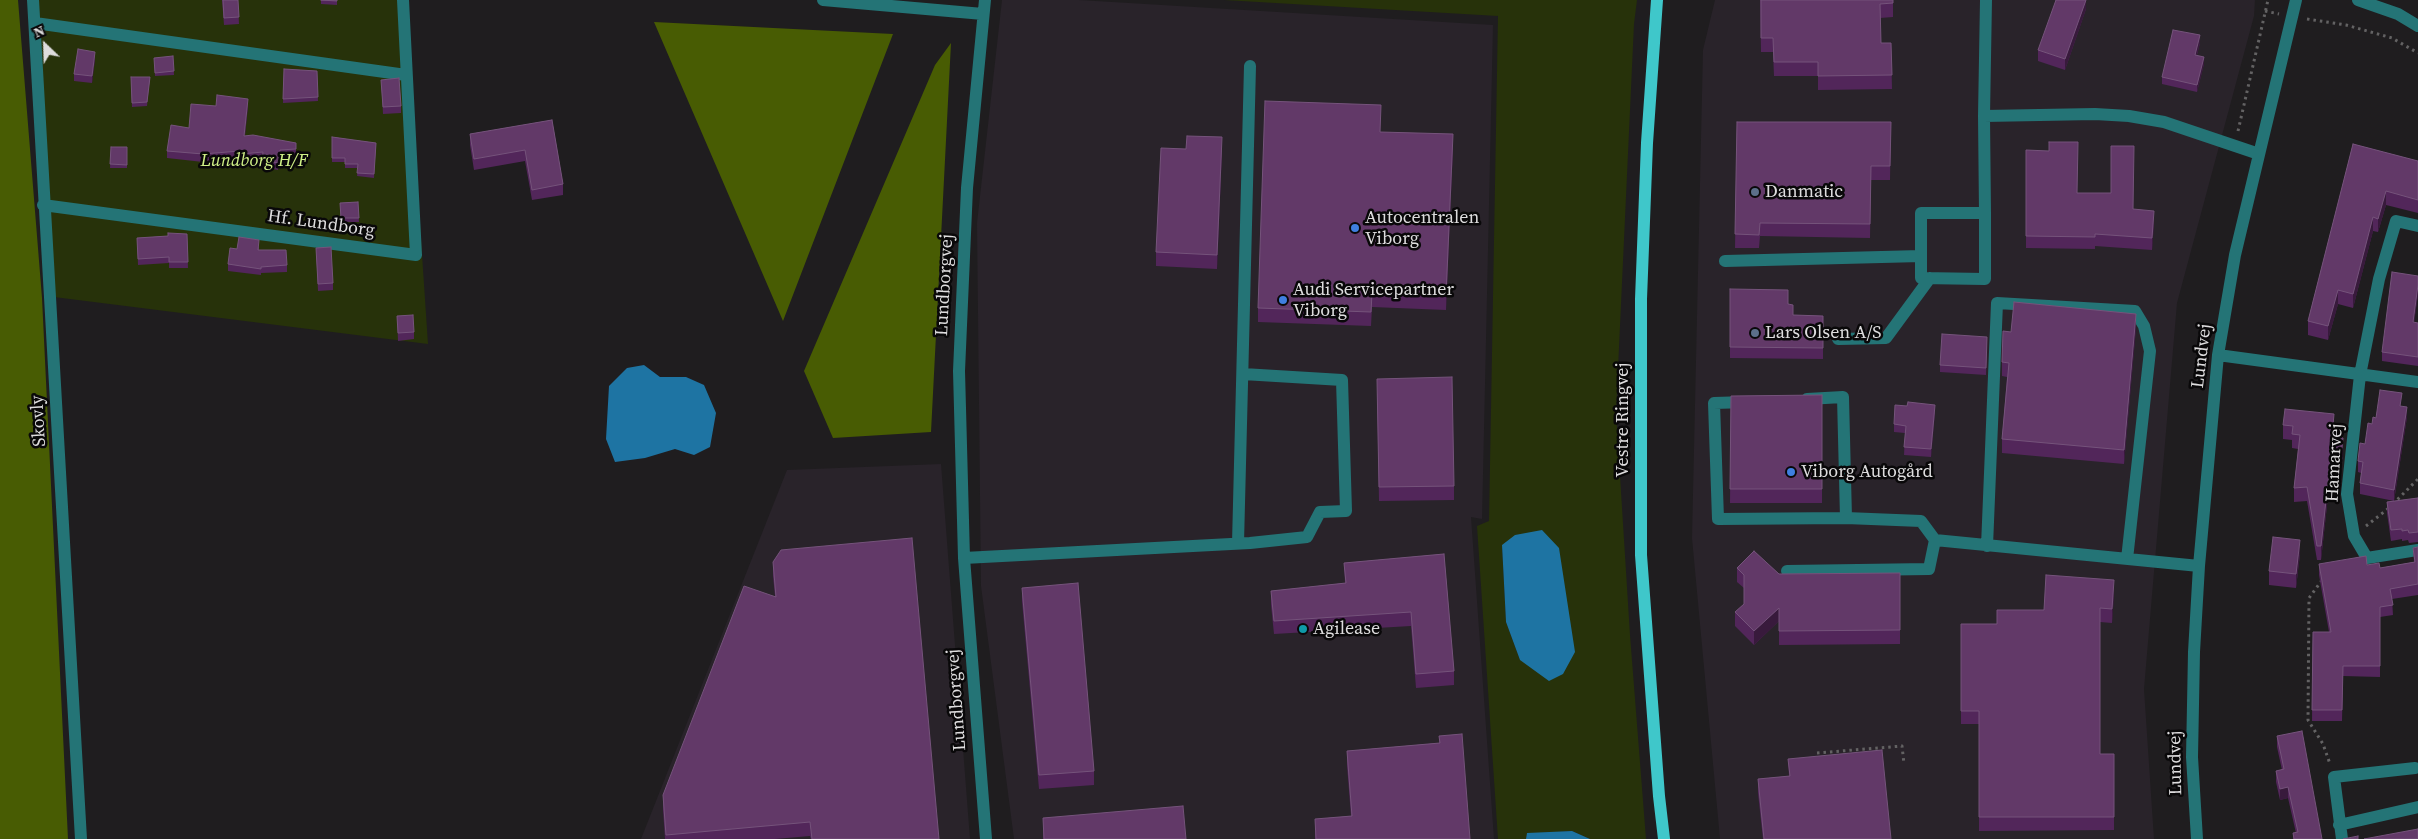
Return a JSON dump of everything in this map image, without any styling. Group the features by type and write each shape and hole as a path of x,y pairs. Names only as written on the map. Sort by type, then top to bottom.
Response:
{"main road":[{"name":"Vestre Ringvej","path":"1658,0 1647,143 1640,299 1642,555 1659,796 1664,839"}],"street":[{"name":"Skovly","path":"33,0 43,205 81,839"},
{"name":"Hf. Lundborg","path":"43,205 416,254 403,0"},
{"path":"823,0 983,14"},
{"name":"Lundborgvej","path":"985,0 967,188 958,371 964,558 986,839"},
{"path":"1985,213 1921,213 1921,278 1985,279 1985,213 1984,116 1986,0"},
{"name":"Lundvej","path":"2197,839 2192,757 2199,566 2218,355 2235,255 2296,0"},
{"path":"2358,0 2398,14 2418,26"},
{"path":"35,23 406,75"},
{"path":"1238,544 1244,374 1250,66"},
{"path":"1984,116 2095,114 2129,116 2164,122 2259,154"},
{"name":"Hamarvej","path":"2418,226 2396,221 2378,279 2360,375 2347,494 2354,536 2367,558 2418,550"},
{"path":"1725,261 1921,256"},
{"path":"1838,339 1886,338 1930,278"},
{"path":"1987,546 1997,303 2135,311 2144,326 2150,351 2127,559"},
{"path":"2218,355 2418,382"},
{"path":"964,558 1238,544 1307,537 1320,512 1346,511 1342,380 1244,374"},
{"path":"1794,399 1843,397 1846,518"},
{"path":"1764,401 1714,403 1718,519 1846,518 1921,521 1935,540 2199,566"},
{"path":"1787,571 1928,569 1935,540"},
{"path":"2342,839 2334,777 2414,768"},
{"path":"2339,825 2418,808"}],"path":[{"path":"2234,146 2268,0"},
{"path":"2265,11 2346,25 2392,38 2418,52"},
{"path":"2354,536 2385,512 2418,479"},
{"path":"2325,576 2308,598 2308,720 2323,744 2334,777"},
{"path":"1817,752 1902,746 1904,764"}],"shaded area":[{"path":"1002,0 1079,0 1493,25 1482,519 1471,517 1494,839 1014,839 981,586 977,223"},
{"path":"1715,0 2255,0 2254,16 2177,303 2144,689 2154,839 1720,839 1692,538 1703,50"},
{"path":"941,464 970,839 641,839 787,470"}],"green space":[{"path":"0,0 18,0 42,298 68,839 0,839"},
{"name":"Lundborg H/F","path":"37,0 405,0 428,344 54,297"},
{"path":"1224,0 1637,0 1634,24 1616,412 1630,635 1646,839 1590,839 1572,831 1527,834 1526,839 1498,839 1477,526 1489,521 1498,16","holes":["1502,545 1520,660 1506,622"]},
{"path":"654,22 893,34 783,321"},
{"path":"951,43 931,432 833,438 804,371 935,65"}],"water":[{"path":"644,365 660,377 686,377 704,385 716,413 710,447 694,455 675,449 645,458 615,462 606,439 609,386 627,368"},
{"path":"1542,530 1559,548 1575,652 1563,674 1549,681 1520,660 1506,622 1502,545 1515,535"},
{"path":"1572,831 1590,839 1526,839 1527,833"}],"building":[{"path":"223,0 238,0 239,17 224,18"},
{"path":"1761,0 1893,0 1893,3 1880,4 1881,43 1891,43 1892,75 1818,76 1818,62 1774,62 1773,38 1761,38"},
{"path":"2056,0 2086,0 2065,59 2038,50"},
{"path":"2173,30 2200,35 2195,55 2204,57 2197,85 2162,77"},
{"path":"78,49 95,52 92,76 74,74"},
{"path":"173,56 174,71 155,73 154,58"},
{"path":"284,69 317,71 318,97 283,99"},
{"path":"131,77 150,77 147,102 132,103"},
{"path":"399,78 401,106 383,107 381,80"},
{"path":"217,95 248,99 244,136 253,135 296,143 296,149 280,150 278,163 262,160 263,152 241,154 240,151 203,154 167,151 171,125 189,128 191,104 216,106"},
{"name":"Autocentralen Viborg","path":"1265,101 1381,105 1380,132 1453,134 1446,296 1372,293 1371,312 1258,308"},
{"path":"552,120 563,184 532,190 525,150 474,159 470,134"},
{"path":"1737,122 1891,122 1890,166 1871,166 1870,224 1760,223 1759,235 1735,234"},
{"path":"1187,136 1222,137 1217,255 1156,252 1161,148 1186,149"},
{"path":"332,137 376,143 374,174 357,173 358,164 345,164 345,158 332,158"},
{"path":"2049,142 2078,142 2077,193 2111,193 2111,146 2134,146 2133,209 2154,211 2152,238 2095,234 2095,237 2026,236 2026,150 2049,151"},
{"path":"2353,144 2418,161 2418,200 2386,191 2378,219 2373,217 2353,294 2338,290 2328,326 2308,321"},
{"path":"111,147 127,147 127,165 110,164"},
{"path":"358,202 359,218 341,218 340,203"},
{"path":"168,233 187,234 188,262 169,262 169,257 138,259 137,238 168,236"},
{"path":"239,237 259,240 258,250 286,250 287,265 261,267 261,269 228,264 230,248 237,249"},
{"path":"331,247 333,283 318,284 316,248"},
{"path":"2392,272 2418,276 2413,322 2418,323 2418,357 2382,352"},
{"path":"1730,289 1788,290 1788,304 1793,305 1793,315 1823,316 1823,348 1730,347"},
{"path":"2014,302 2136,314 2124,450 2002,439 2009,363 2002,362 2003,331 2011,332"},
{"path":"413,315 414,332 398,333 397,316"},
{"path":"1942,334 1987,337 1986,368 1940,365"},
{"path":"1452,377 1454,486 1379,487 1377,379"},
{"path":"2380,390 2402,393 2400,406 2407,407 2394,490 2360,483 2363,462 2358,461 2360,443 2365,444 2368,423 2372,424 2373,417 2376,418"},
{"path":"1822,395 1822,489 1730,489 1731,396"},
{"path":"1908,402 1935,405 1931,449 1904,447 1906,426 1894,424 1895,405 1907,406"},
{"path":"2285,409 2334,414 2332,437 2343,438 2341,456 2331,455 2321,546 2317,546 2307,487 2294,488 2300,435 2292,434 2293,426 2283,425"},
{"path":"2418,498 2418,532 2409,533 2408,530 2402,531 2402,529 2391,530 2387,502"},
{"path":"2273,537 2300,540 2296,574 2269,571"},
{"path":"912,538 939,839 812,839 810,822 666,835 663,795 744,586 776,597 773,562 781,550"},
{"path":"2418,547 2418,584 2390,589 2393,605 2380,607 2380,666 2343,666 2342,710 2312,710 2313,632 2331,632 2319,564 2366,556 2367,565 2379,563 2380,568 2415,562 2413,548"},
{"path":"1754,551 1779,574 1900,573 1900,630 1779,631 1779,608 1754,631 1735,612 1744,604 1744,575 1737,568"},
{"name":"Agilease","path":"1444,554 1454,671 1416,674 1411,612 1274,621 1271,591 1346,583 1344,563"},
{"path":"2046,575 2114,580 2112,609 2100,608 2100,754 2114,754 2114,817 1979,817 1979,711 1961,711 1961,624 1997,624 1997,610 2044,610"},
{"path":"1078,583 1094,771 1039,775 1022,588"},
{"path":"2302,731 2322,839 2294,839 2293,833 2298,832 2288,787 2280,789 2276,771 2284,769 2277,736"},
{"path":"1462,734 1470,839 1316,839 1315,819 1352,816 1347,751 1440,743 1439,736"},
{"path":"1882,750 1891,839 1764,839 1758,779 1790,776 1788,759"},
{"path":"1183,806 1186,839 1044,839 1043,818"},
{"path":"2418,829 2418,839 2364,839"},
{"path":"2358,836 2358,839 2343,839"}],"place":[{"name":"Danmatic","path":"1755,192"},
{"name":"Autocentralen Viborg","path":"1355,228"},
{"name":"Audi Servicepartner Viborg","path":"1283,300"},
{"name":"Lars Olsen A/S","path":"1755,333"},
{"name":"Viborg Autogård","path":"1791,472"},
{"name":"Agilease","path":"1303,629"}]}
